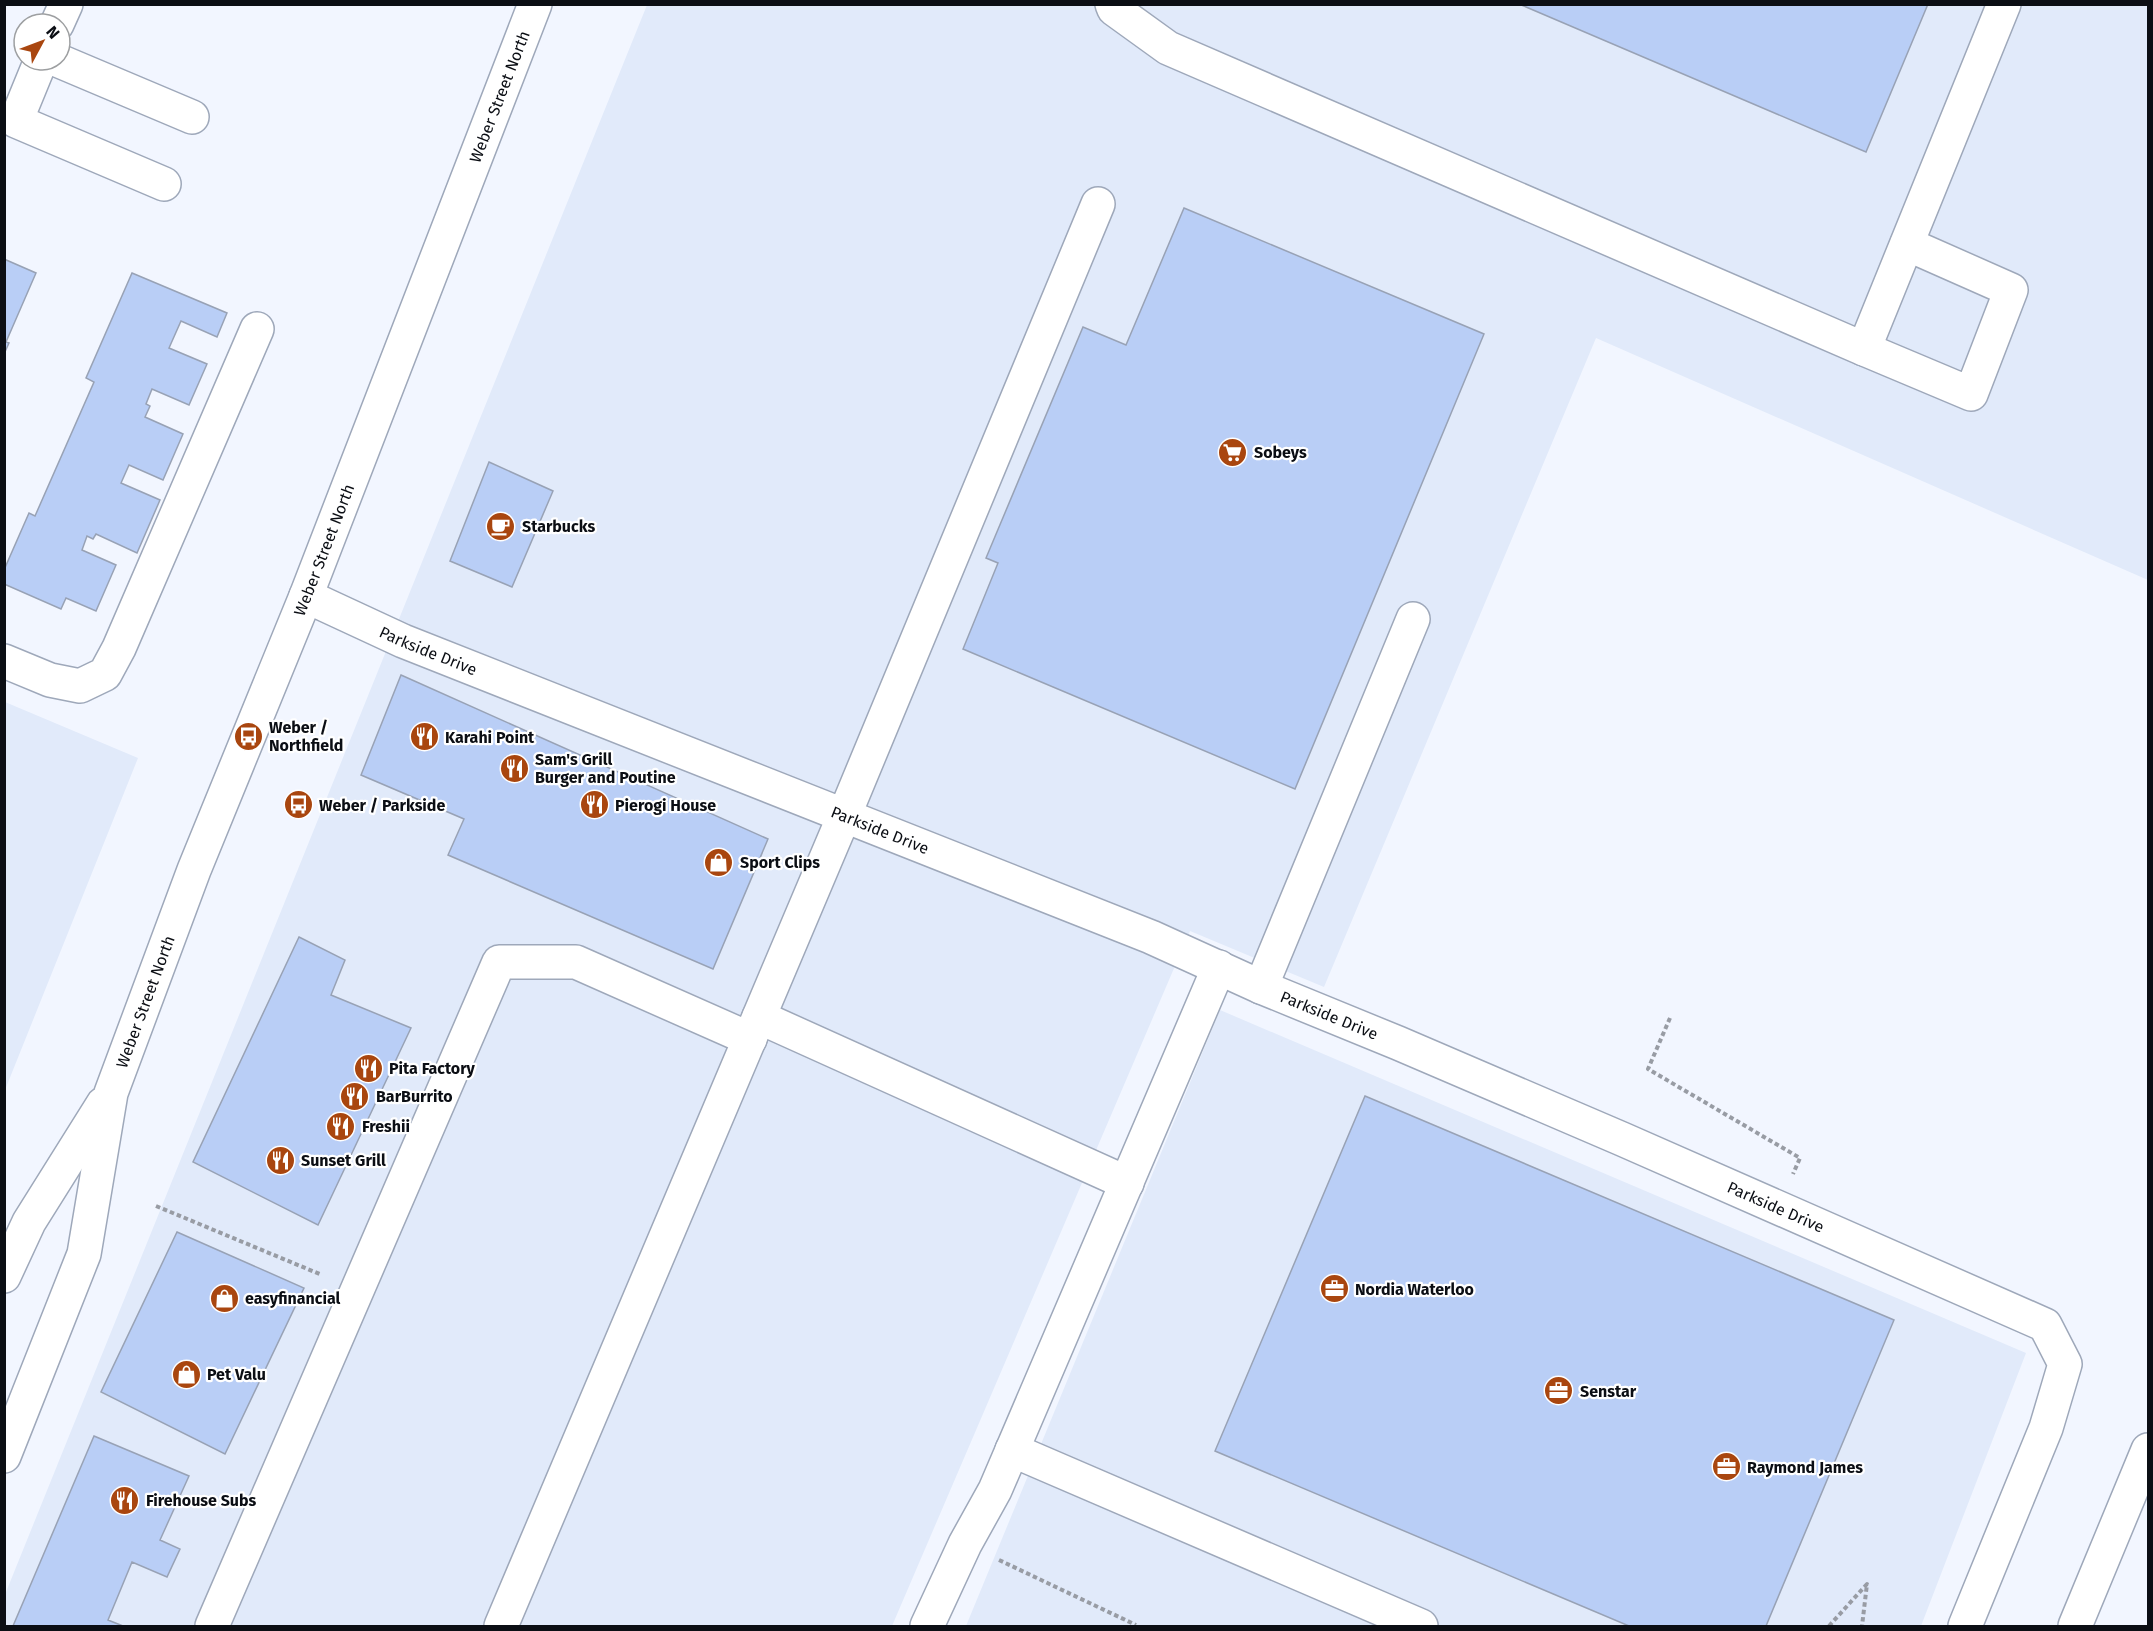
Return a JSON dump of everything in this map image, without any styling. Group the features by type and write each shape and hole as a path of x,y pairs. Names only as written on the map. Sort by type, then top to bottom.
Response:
{"street":[{"name":"Weber Street North","path":"4,1456 84,1254 111,1093 194,870 306,597 535,4"},
{"path":"1112,4 1114,9 1168,48 1971,394 2011,290 1907,244"},
{"path":"1864,349 2004,4"},
{"path":"72,66 192,117"},
{"path":"36,72 16,121 164,184"},
{"path":"501,1626 844,816 1098,204"},
{"path":"4,661 50,680 80,686 105,674 119,648 257,329"},
{"name":"Parkside Drive","path":"306,597 403,641 1151,937 1261,987 1622,1139 2045,1325 2065,1364 2046,1428 1965,1626"},
{"path":"1261,987 1413,619"},
{"path":"212,1626 499,963 576,962 754,1028 1127,1183"},
{"path":"927,1626 965,1544 995,1490 1219,967"},
{"name":"Weber Street North","path":"4,1276 29,1222 111,1093"},
{"path":"1012,1450 1421,1626"},
{"path":"2075,1626 2148,1450"}],"path":[{"path":"1670,1018 1648,1069 1800,1158 1792,1178"},
{"path":"156,1206 332,1279"},
{"path":"965,1544 1136,1625"},
{"path":"1829,1626 1867,1584 1862,1626"}],"shaded area":[{"path":"647,5 2148,5 2148,580 1596,338 1324,987 1190,931 892,1626 5,1626 4,1597"},
{"path":"5,702 138,758 5,1090"},
{"path":"1220,1010 2026,1353 1921,1626 966,1626"}],"building":[{"path":"1519,4 1928,4 1866,152"},
{"name":"Sobeys","path":"1184,208 1484,334 1295,789 963,649 998,563 986,558 1083,327 1126,345"},
{"path":"4,259 36,273 6,342 9,343 4,354"},
{"path":"132,273 227,313 217,337 181,321 169,348 207,364 189,405 152,389 146,404 150,406 145,417 183,434 163,480 129,465 121,483 160,500 137,553 96,534 93,539 87,536 82,550 116,565 96,611 66,598 61,609 4,584 4,570 29,513 35,516 94,382 86,378"},
{"name":"Starbucks","path":"489,462 553,491 512,587 450,561"},
{"path":"401,675 768,839 713,969 448,855 464,819 361,775"},
{"path":"299,937 345,960 331,995 411,1028 318,1225 193,1162"},
{"path":"1365,1096 1894,1320 1766,1626 1629,1626 1215,1451"},
{"path":"177,1232 304,1288 225,1454 101,1392"},
{"path":"94,1436 189,1476 160,1540 180,1549 167,1577 132,1562 108,1620 123,1626 13,1626"}],"place":[{"name":"Sobeys","path":"1233,452"},
{"name":"Starbucks","path":"501,526"},
{"name":"Weber / Northfield","path":"248,736"},
{"name":"Karahi Point","path":"424,737"},
{"name":"Sam's Grill Burger and Poutine","path":"514,768"},
{"name":"Weber / Parkside","path":"298,805"},
{"name":"Pierogi House","path":"594,805"},
{"name":"Sport Clips","path":"719,862"},
{"name":"Pita Factory","path":"368,1068"},
{"name":"BarBurrito","path":"355,1096"},
{"name":"Freshii","path":"341,1126"},
{"name":"Sunset Grill","path":"280,1160"},
{"name":"Nordia Waterloo","path":"1334,1289"},
{"name":"easyfinancial","path":"224,1298"},
{"name":"Pet Valu","path":"186,1374"},
{"name":"Senstar","path":"1559,1391"},
{"name":"Raymond James","path":"1726,1467"},
{"name":"Firehouse Subs","path":"125,1500"}]}
